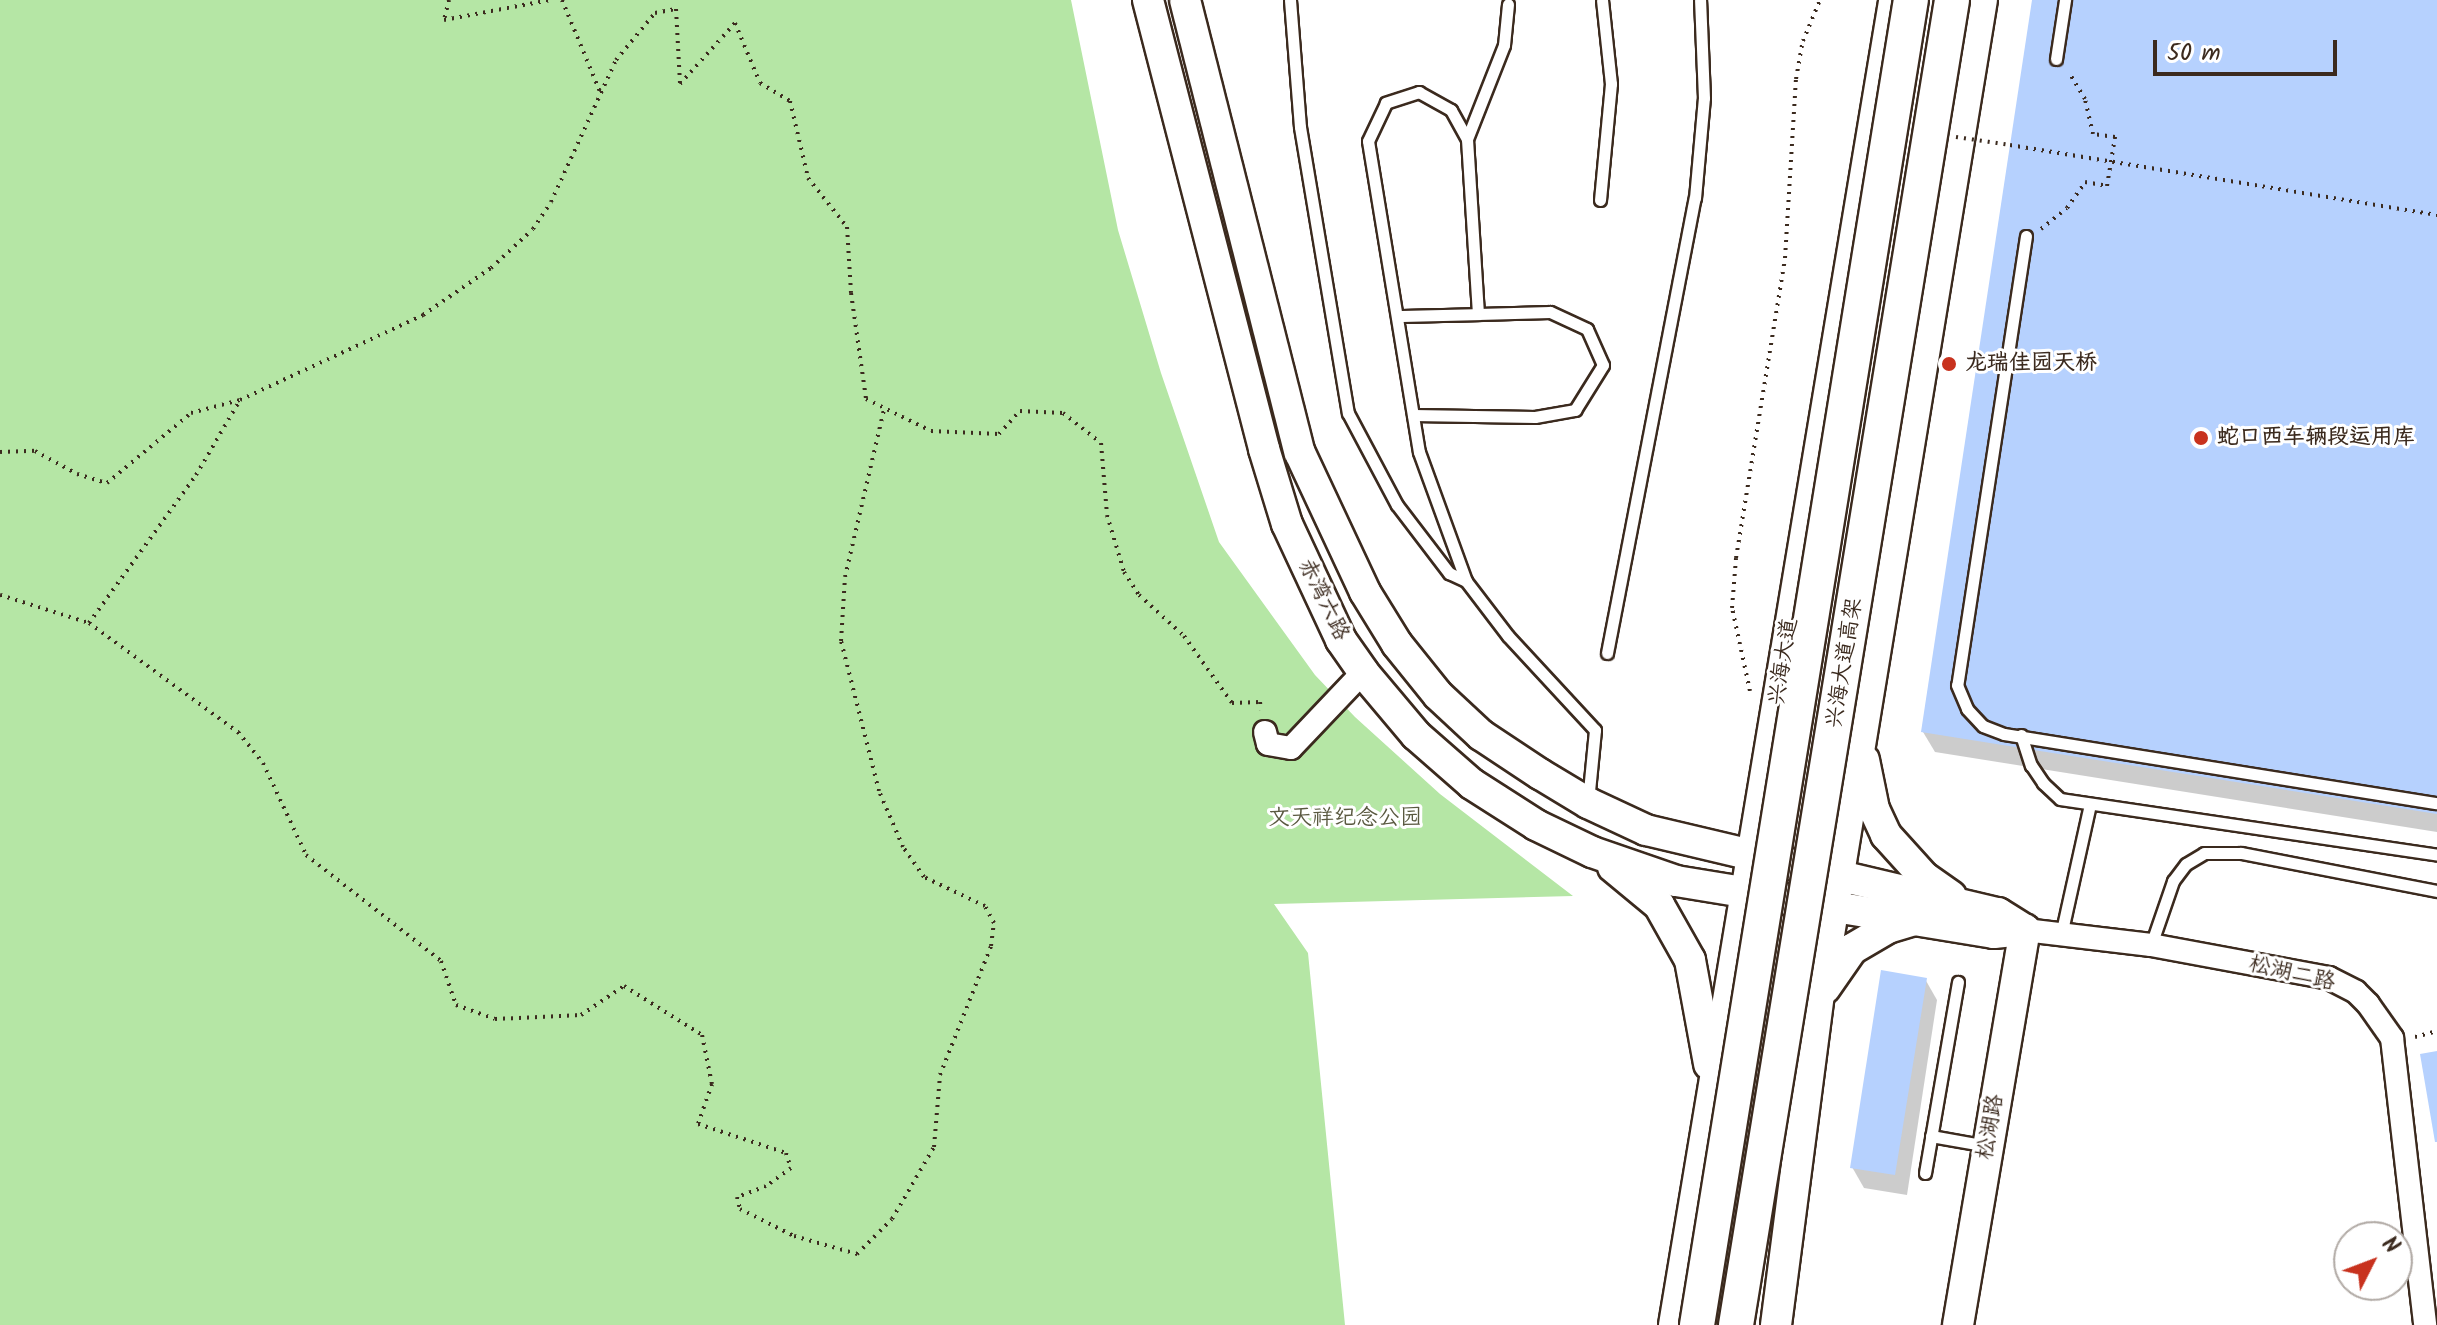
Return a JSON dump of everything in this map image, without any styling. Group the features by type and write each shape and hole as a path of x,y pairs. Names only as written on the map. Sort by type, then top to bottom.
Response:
{"main road":[{"name":"兴海大道高架","path":"1697,1325 1911,0"},
{"name":"兴海大道高架","path":"1736,1325 1952,0"}],"street":[{"name":"赤湾六路","path":"1148,0 1283,509 1318,598 1363,672 1416,735 1472,784 1536,825 1592,852 1676,881 1745,895 1834,905"},
{"name":"赤湾六路","path":"1185,0 1300,453 1365,592 1397,644 1438,695 1481,735 1588,803 1646,830 1839,874"},
{"name":"兴海大道","path":"1674,1325 1894,0"},
{"path":"1776,1325 1819,996 1982,0"},
{"path":"1265,732 1268,744 1291,748 1363,672"},
{"path":"1861,734 1874,809 1886,835 1924,877 1966,906"},
{"path":"1592,852 1659,905 1676,932 1690,960 1700,1001 1713,1094"},
{"path":"1839,874 1998,913 2025,930"},
{"path":"1834,905 1994,933 2025,930"},
{"path":"1819,996 1852,949 1888,928 1915,920"},
{"name":"松湖二路","path":"2025,930 2151,945 2329,978 2356,992 2380,1017 2392,1038 2425,1325"},
{"name":"松湖路","path":"1958,1325 2025,930"}],"lane":[{"path":"1290,0 1300,127 1348,413 1397,505 1449,573 1466,581"},
{"path":"1600,200 1611,84 1602,0"},
{"path":"1607,653 1695,198 1704,98 1700,0"},
{"path":"2056,59 2065,0"},
{"path":"1478,314 1467,139 1504,45 1508,4"},
{"path":"1467,139 1451,110 1419,92 1386,103 1368,141 1419,452 1466,581 1508,636 1595,730 1588,803"},
{"path":"2026,236 1957,685 1967,709 1983,726 2004,734 2437,803"},
{"path":"1397,316 1550,312 1587,329 1603,365 1575,410 1535,417 1413,415"},
{"path":"2021,735 2031,765 2043,783 2060,799 2437,855"},
{"path":"2061,935 2090,804"},
{"path":"2151,945 2173,881 2186,864 2204,853 2241,853 2437,891"},
{"path":"1925,1173 1958,982"},
{"path":"1931,1136 1988,1146"}],"path":[{"path":"449,0 444,20 550,0"},
{"path":"562,0 601,94"},
{"path":"1752,696 1732,608 1736,558 1785,258 1796,79 1803,41 1820,0"},
{"path":"0,452 35,451 77,474 107,483 191,413 240,400 423,315 491,268 533,229 551,202 616,60 655,13 676,9 680,84 735,23 760,83 790,101 808,178 847,227 851,293 866,399 931,431 999,434 1020,411 1063,413 1101,443 1107,515 1124,572 1139,595 1184,636 1232,703 1260,702 1265,732"},
{"path":"2026,236 2055,220 2085,182 2107,186 2115,137 2093,134 2085,99 2056,59"},
{"path":"2010,145 2437,215"},
{"path":"89,623 196,475 240,400"},
{"path":"0,595 89,623 238,732 263,763 306,855 441,961 456,1005 495,1019 581,1015 624,986 702,1035 712,1084 698,1124 786,1153 791,1168 766,1186 737,1197 740,1209 794,1236 857,1254 892,1219 934,1147 940,1075 991,946 994,923 985,906 924,877 903,847 879,791 841,641 845,577 884,409"}],"green space":[{"name":"文天祥纪念公园","path":"0,0 1071,0 1118,230 1161,373 1219,542 1315,675 1355,717 1440,794 1573,896 1274,904 1308,953 1345,1325 0,1325"}],"building":[{"name":"蛇口西车辆段运用库","path":"2032,0 2437,0 2437,814 1921,732"},
{"path":"1881,970 1927,978 1895,1175 1850,1168"},
{"path":"2437,1051 2437,1142 2435,1142 2420,1054"}],"place":[{"name":"龙瑞佳园天桥","path":"1949,364"},
{"name":"蛇口西车辆段运用库","path":"2201,438"}]}
